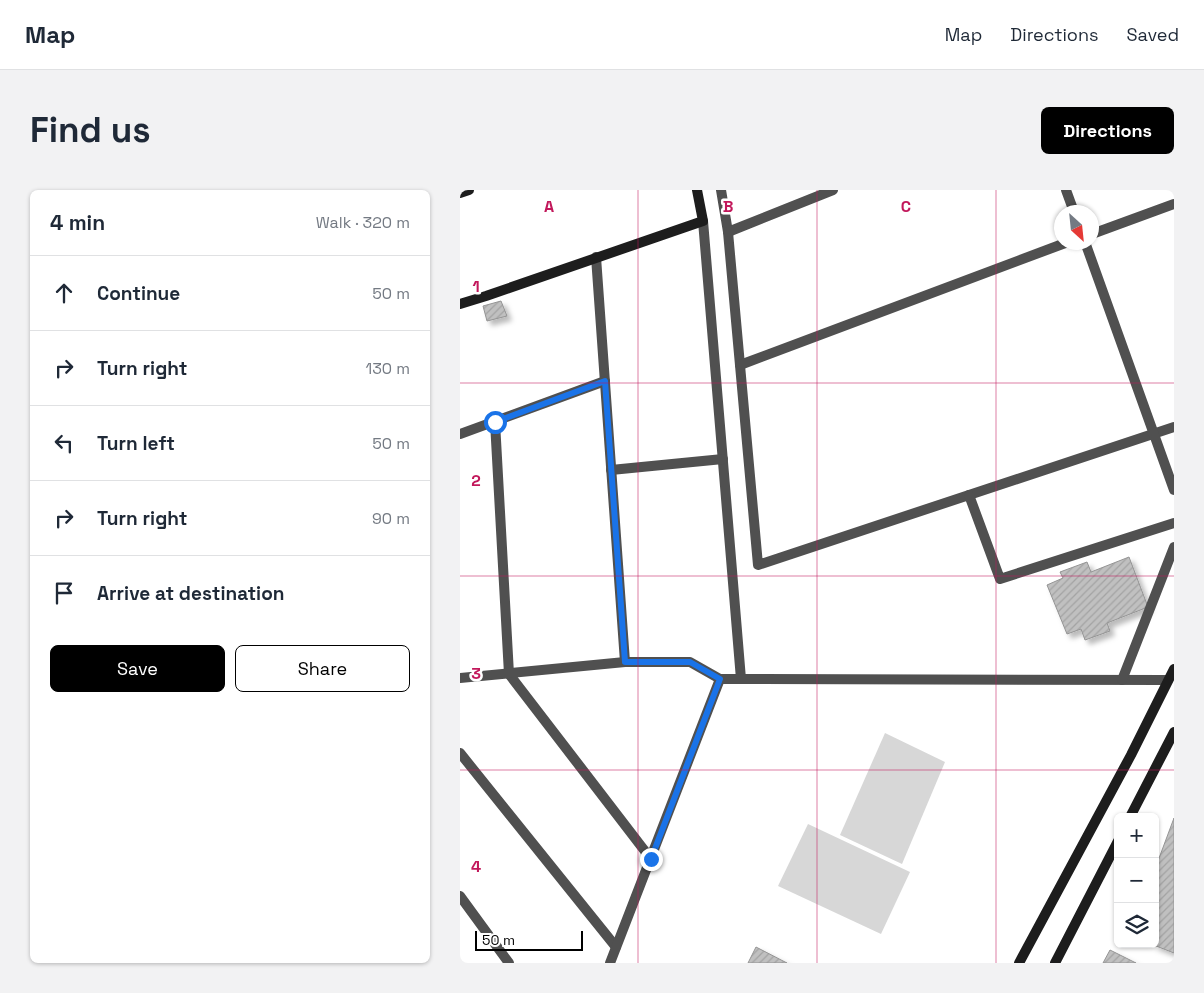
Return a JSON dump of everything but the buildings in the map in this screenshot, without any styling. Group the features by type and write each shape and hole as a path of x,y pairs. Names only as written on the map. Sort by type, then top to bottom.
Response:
{"street":[{"path":"460,194 469,190"},
{"path":"697,190 703,221 741,679"},
{"path":"721,190 728,232 758,565 1174,427"},
{"path":"728,232 833,190"},
{"path":"1066,190 1071,205"},
{"path":"1099,231 1174,204"},
{"path":"460,304 703,221"},
{"path":"740,365 1054,247"},
{"path":"1088,250 1174,490"},
{"path":"596,257 625,662"},
{"path":"460,434 605,381"},
{"path":"495,422 509,674 651,859"},
{"path":"611,470 723,459"},
{"path":"969,495 1000,579 1174,523"},
{"path":"1122,680 1174,547"},
{"path":"460,678 625,662 690,662 720,679 1168,680"},
{"path":"1019,963 1174,669"},
{"path":"610,963 720,679"},
{"path":"1132,813 1174,732"},
{"path":"460,753 616,947"},
{"path":"1055,963 1114,849"},
{"path":"460,896 509,963"}],"shaded area":[{"path":"885,733 945,762 902,864 840,835"},
{"path":"808,824 910,872 881,934 778,886"}],"route":[{"path":"495,422 605,381 625,662 690,662 720,679 651,859"}]}
